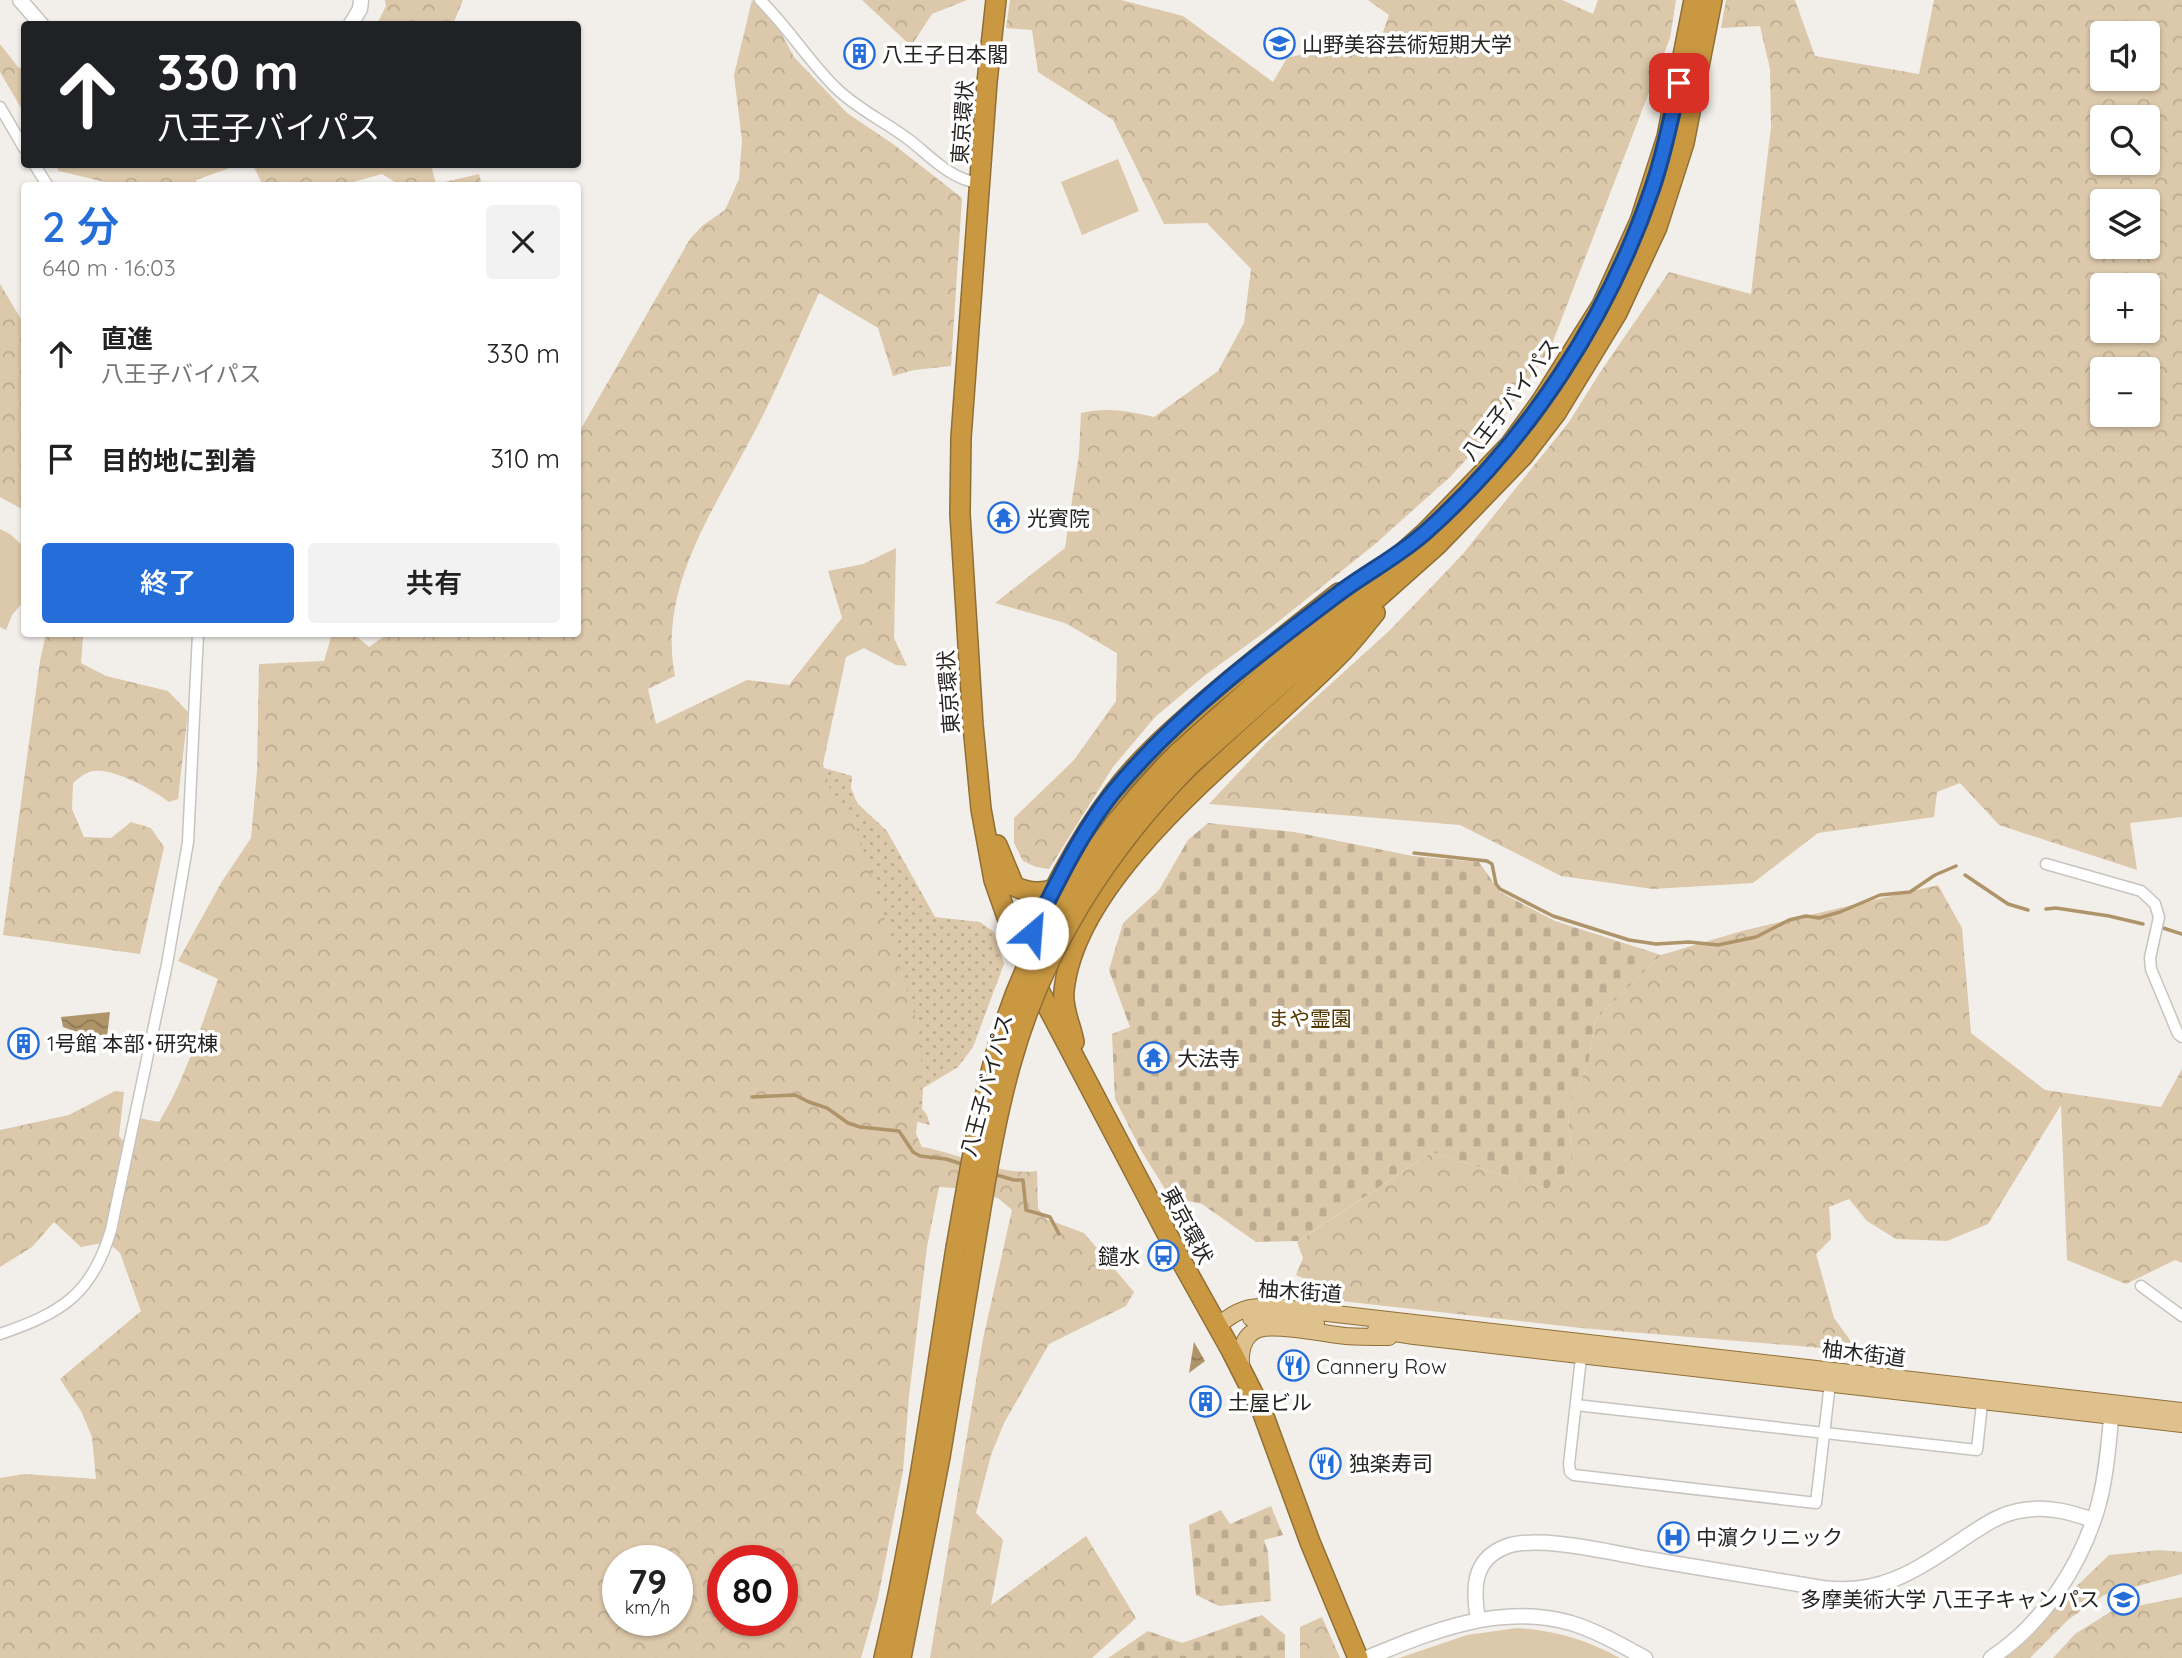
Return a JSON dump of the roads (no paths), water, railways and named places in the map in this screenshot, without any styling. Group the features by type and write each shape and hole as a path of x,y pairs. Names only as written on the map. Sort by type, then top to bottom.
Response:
{"highway":[{"name":"東京環状","path":"996,0 980,183 959,493 972,723 981,809 995,880 1021,956 1242,1372"},
{"name":"八王子バイパス","path":"882,1658 892,1623 964,1252 1021,1031 1054,953 1095,881 1184,759 1471,488 1526,424 1573,355 1617,275 1653,187 1667,137 1694,0"},
{"name":"八王子バイパス","path":"1184,759 1422,559 1523,456 1556,413 1617,313 1649,246 1669,193 1696,87 1712,0"},
{"path":"1021,956 1089,828 1113,792 1165,736 1251,661 1339,593 1426,532"},
{"path":"1078,1064 1072,1029 1063,1006 1067,971 1076,946 1103,895 1144,844 1218,765 1341,654 1422,559"},
{"path":"981,809 1014,886 1042,893 1055,889"},
{"path":"1031,975 1049,973 1060,967 1076,946"},
{"name":"八王子バイパス","path":"901,1658 940,1457 964,1252"},
{"path":"1242,1372 1270,1432 1358,1658"}],"main road":[{"name":"柚木街道","path":"1218,1326 1232,1314 1261,1306 1830,1383 1983,1394"},
{"name":"柚木街道","path":"1218,1326 1262,1317 1395,1332 1409,1336 1582,1349 2112,1409 2182,1411"},
{"path":"1242,1372 1242,1347 1258,1329 1362,1337 1409,1336"},
{"name":"柚木街道","path":"2112,1409 2182,1424"}],"street":[{"path":"20,0 38,21"},
{"path":"353,21 360,9 361,0"},
{"path":"760,0 802,51 849,100 905,136 951,173 965,181 980,183"},
{"path":"0,107 21,143"},
{"path":"0,1334 51,1315 76,1294 106,1249 167,964 188,842 198,637"},
{"path":"2046,864 2141,891 2155,904 2159,917 2150,958 2151,969 2178,1034 2182,1037"},
{"path":"2141,1286 2182,1316"},
{"path":"1582,1349 1569,1464 1570,1472 1574,1475 1816,1503 1830,1383"},
{"path":"1576,1405 1977,1450 1983,1394"},
{"path":"1991,1658 2016,1639 2057,1592 2076,1561 2093,1520 2103,1485 2112,1409"},
{"path":"1478,1619 1474,1589 1478,1571 1498,1550 1521,1543 1555,1545 1822,1588 1854,1590 1878,1586 1906,1575 2007,1513 2026,1509 2054,1509 2093,1520"},
{"path":"1367,1658 1437,1631 1478,1619 1521,1616 1560,1621 1599,1634 1645,1658"}],"water":[{"path":"110,1012 107,1036 63,1027 61,1017"},
{"path":"1194,1342 1205,1361 1189,1373"}],"waterway":[{"path":"1414,853 1487,861 1492,864 1496,884 1500,889 1553,916 1629,940 1656,944 1689,942 1718,945 1756,937 1789,920 1806,916 1819,918 1880,895 1910,892 1935,875 1956,866"},
{"path":"1965,875 2008,904 2028,910"},
{"path":"2046,909 2109,916 2143,924"},
{"path":"2160,927 2182,934"},
{"path":"752,1097 795,1095 827,1108 848,1123 899,1131 913,1152 920,1156 946,1159 965,1165"},
{"path":"993,1174 1023,1180 1026,1210 1050,1217 1059,1234"}],"place":[{"name":"山野美容芸術短期大学","path":"1279,44"},
{"name":"八王子日本閣","path":"859,54"},
{"name":"光賓院","path":"1004,518"},
{"name":"1号館 本部･研究棟","path":"24,1043"},
{"name":"大法寺","path":"1154,1058"},
{"name":"鑓水","path":"1163,1256"},
{"name":"Cannery Row","path":"1293,1366"},
{"name":"土屋ビル","path":"1205,1402"},
{"name":"独楽寿司","path":"1326,1463"},
{"name":"中濵クリニック","path":"1673,1537"},
{"name":"多摩美術大学 八王子キャンパス","path":"2123,1599"}],"park label":[{"name":"まや霊園","path":"1310,1018"}]}
